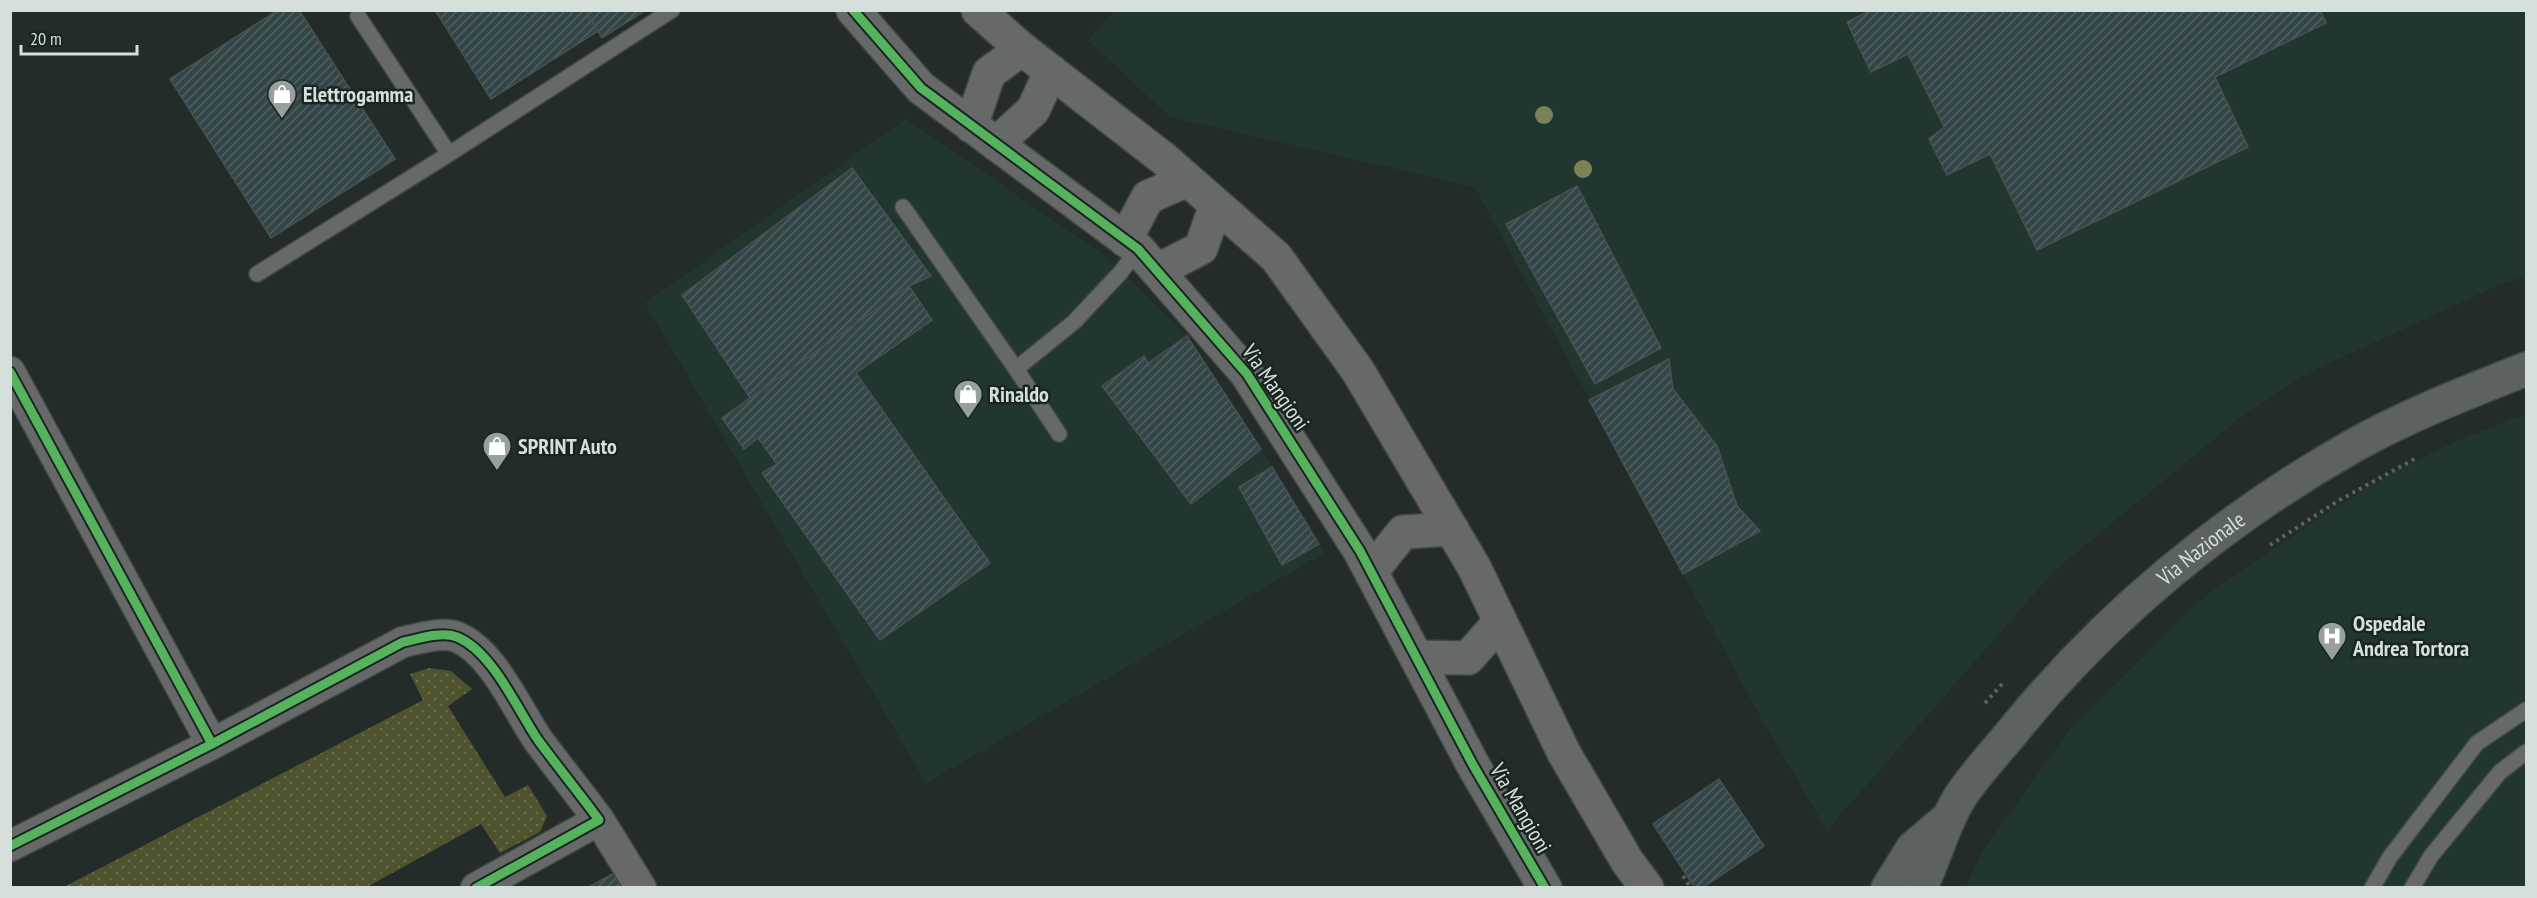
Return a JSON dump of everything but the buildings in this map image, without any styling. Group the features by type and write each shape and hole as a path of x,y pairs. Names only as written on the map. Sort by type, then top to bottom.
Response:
{"main road":[{"name":"Via Nazionale","path":"1920,888 1934,862 1946,820 1962,794 2036,703 2086,647 2152,588 2238,518 2353,446 2445,401 2526,369"},
{"name":"Via Nazionale","path":"1887,888 1913,848 1946,820"}],"street":[{"name":"Via Mangioni","path":"853,10 921,88 1140,253 1247,374 1371,572 1473,765 1545,888"},
{"path":"978,10 1022,49 1187,180 1276,256 1358,371 1452,529 1474,567 1564,753 1627,861 1647,888"},
{"path":"984,135 988,73 1022,49"},
{"path":"984,135 1033,110 1051,71"},
{"path":"1187,180 1148,197 1140,253 1201,248 1216,205"},
{"path":"10,372 212,744"},
{"path":"1371,572 1403,532 1452,529"},
{"path":"1416,657 1468,658 1500,622"},
{"path":"10,846 212,744 403,642 436,636 455,636 471,645 488,662 538,740 599,820 641,888"},
{"path":"476,888 599,820"}],"lane":[{"path":"257,274 449,154 672,10"},
{"path":"358,16 449,154"},
{"path":"903,207 1059,434"},
{"path":"1016,369 1074,322 1140,253"},
{"path":"2372,888 2390,857 2477,743 2526,710"},
{"path":"2412,888 2431,856 2500,772 2526,752"}],"path":[{"path":"2263,550 2338,501 2425,453"}],"shaded area":[{"path":"1116,10 2526,11 2526,276 2499,285 2312,371 2248,411 2054,571 1827,830 1761,718 1475,187 1170,117 1088,40"},
{"path":"906,119 1104,255 1187,336 1241,416 1324,553 926,783 645,303"},
{"name":"Ospedale Andrea Tortora","path":"2526,414 2526,887 1965,888 1984,849 2071,728 2204,597 2316,520 2397,470 2461,439"}],"green space":[{"path":"429,668 451,671 472,689 448,706 505,797 528,785 547,816 540,832 500,853 481,824 367,887 64,887 423,700 410,674"}],"cycle path":[{"path":"853,10 921,88 1138,249 1247,374 1360,551 1473,765 1545,888"},
{"path":"10,372 212,744"},
{"path":"10,846 212,744 403,642 430,636 451,635 470,644 493,668 538,740 599,820 476,888"}],"place":[{"name":"Elettrogamma","path":"282,120"},
{"name":"Rinaldo","path":"968,420"},
{"name":"SPRINT Auto","path":"497,472"},
{"name":"Ospedale Andrea Tortora","path":"2332,662"}]}
